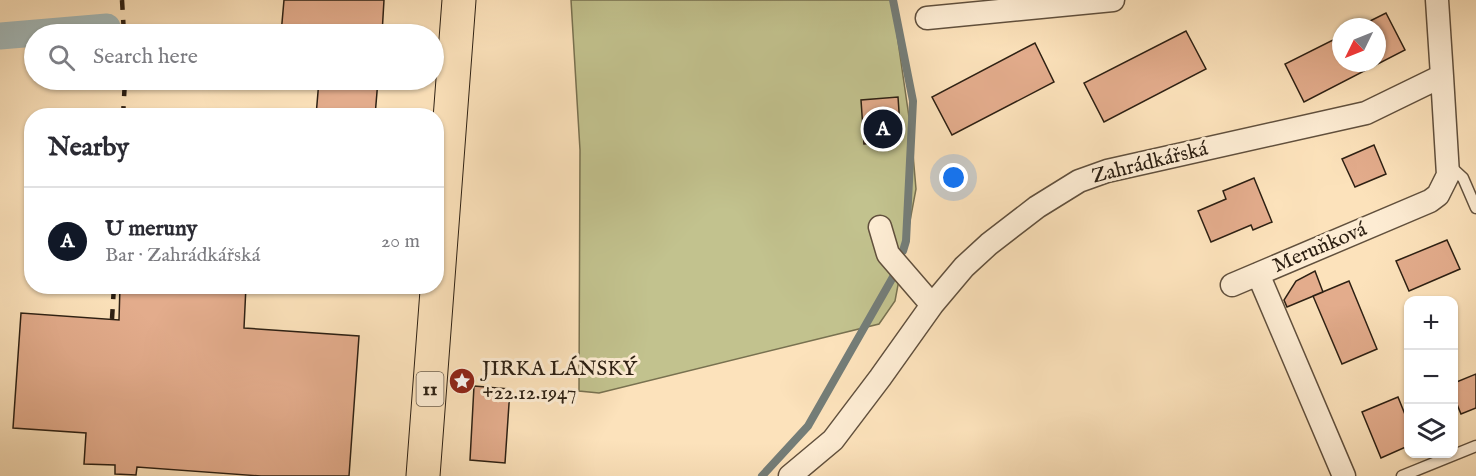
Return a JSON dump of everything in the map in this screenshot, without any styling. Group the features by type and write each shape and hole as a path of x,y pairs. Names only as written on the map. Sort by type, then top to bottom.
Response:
{"main road":[{"name":"11","path":"444,198 459,0"},
{"name":"11","path":"423,476 437,294"}],"street":[{"path":"927,18 1113,0"},
{"path":"1437,0 1442,76"},
{"name":"Meruňková","path":"1344,476 1258,274 1430,201 1438,195 1448,175 1442,76"},
{"name":"Zahrádkářská","path":"790,476 833,440 932,305 964,267 989,244 1037,207 1079,181 1107,171 1366,113 1442,76"},
{"path":"880,227 888,254 932,305"},
{"path":"1232,285 1258,274"}],"lane":[{"path":"1447,163 1463,178 1476,208"},
{"path":"1402,476 1476,446"}],"green space":[{"path":"571,0 892,0 911,131 916,189 895,301 879,324 599,393 579,391 580,150"}],"building":[{"path":"284,0 384,0 383,24 282,24"},
{"path":"1386,13 1405,50 1386,60 1386,18 1376,18"},
{"path":"1186,31 1206,69 1104,122 1084,83"},
{"path":"1332,40 1332,72 1362,72 1304,102 1285,64"},
{"path":"1035,43 1054,82 952,135 932,97"},
{"path":"318,90 377,90 376,108 317,108"},
{"path":"898,97 901,141 864,144 861,100"},
{"path":"1374,145 1386,174 1355,187 1342,159"},
{"path":"1254,178 1272,222 1253,230 1251,225 1211,242 1198,211 1226,199 1223,191"},
{"path":"1447,240 1460,269 1409,291 1396,261"},
{"path":"1315,271 1323,292 1287,307 1284,300 1296,281"},
{"path":"1349,281 1377,349 1342,364 1313,296"},
{"path":"120,294 246,294 244,328 359,336 349,476 261,476 137,467 136,475 115,474 115,465 84,464 86,433 13,428 21,313 119,320"},
{"path":"1476,374 1476,408 1461,414 1458,407 1458,381"},
{"path":"474,386 510,389 505,463 470,460"},
{"path":"1398,397 1404,412 1404,448 1381,458 1362,412"}],"waterway":[{"path":"893,0 913,101 906,241 903,251"},
{"path":"0,36 24,34"},
{"path":"762,476 808,426 897,270"}],"railway":[{"path":"122,0 123,24"},
{"path":"123,108 124,90"},
{"path":"112,319 114,294"}],"place":[{"name":"U meruny","path":"883,129"},
{"name":"JIRKA LÁNSKÝ +22.12.1947","path":"462,381"}]}
